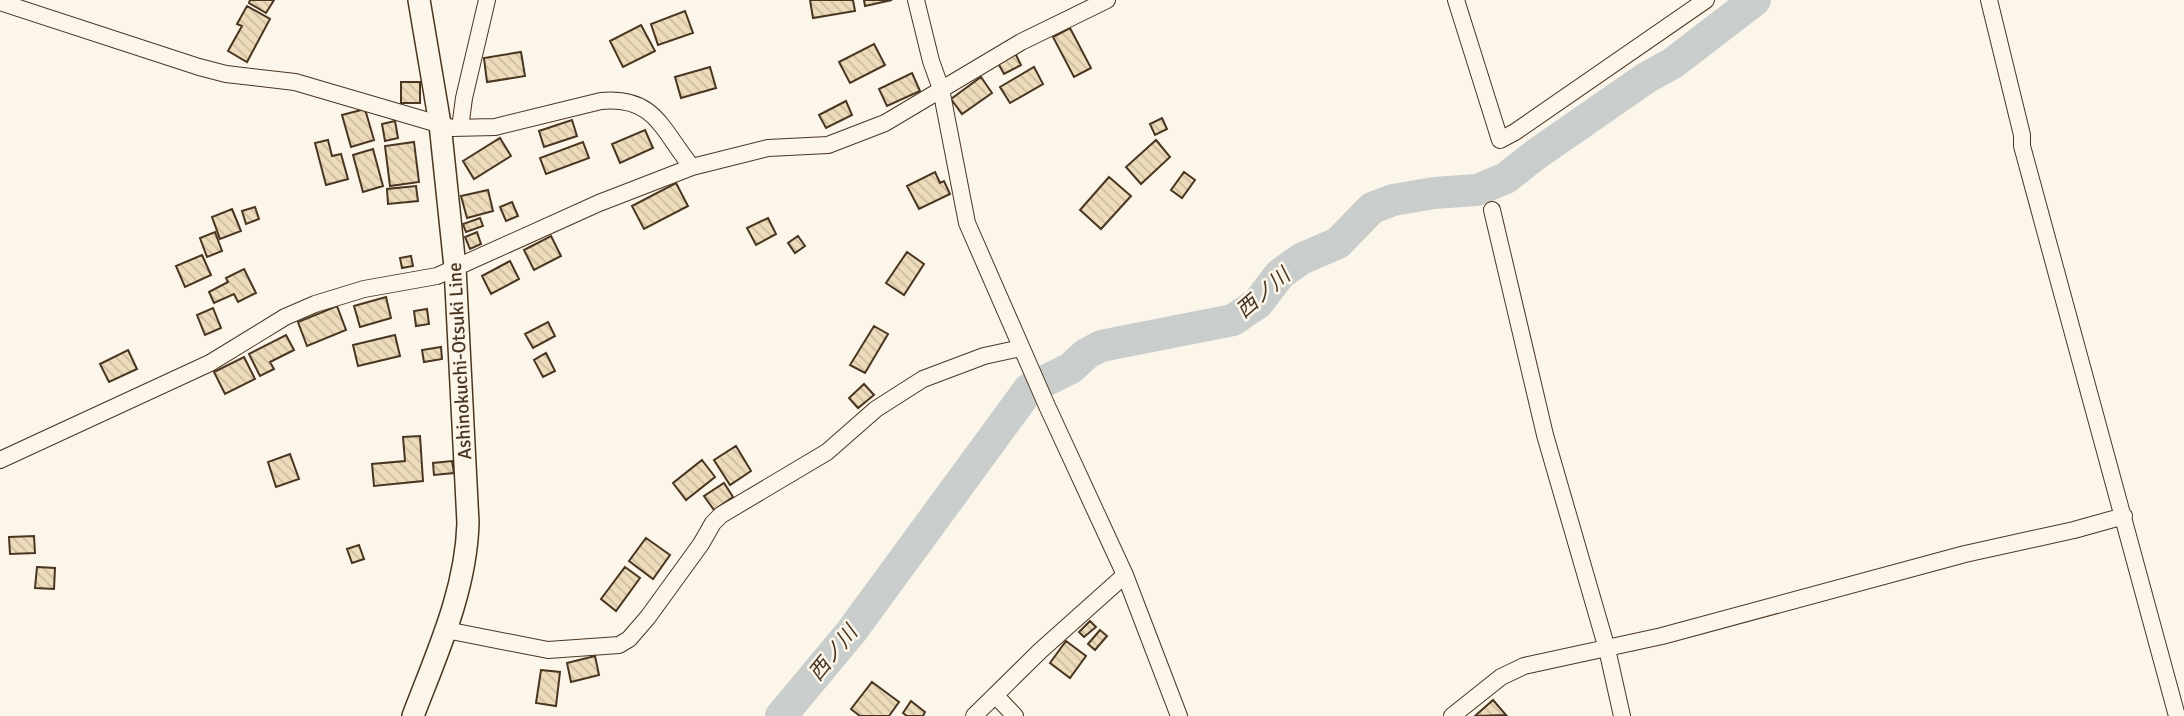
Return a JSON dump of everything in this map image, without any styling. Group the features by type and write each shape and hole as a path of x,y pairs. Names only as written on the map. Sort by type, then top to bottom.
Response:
{"main road":[{"name":"Ashinokuchi-Otsuki Line","path":"413,716 463,578 468,536 450,126 419,0"}],"street":[{"path":"450,126 464,98 487,0"},
{"path":"916,0 931,61 942,89 967,223 1125,575 1179,716"},
{"path":"0,460 209,363 285,317 305,308 364,289 437,276 599,203 692,167 768,148 828,145 884,123 1021,42 1107,0"},
{"path":"1456,0 1500,140 1706,0"},
{"path":"1989,0 2022,135 2022,146 2178,716"},
{"path":"1,1 199,67 226,74 295,82 450,126 495,127 601,101 634,102 652,113 692,167"},
{"path":"1492,210 1545,435 1608,649 1622,716"},
{"path":"446,630 548,650 619,645 629,639 648,617 721,515 827,452 876,410 923,379 984,356 1021,348"},
{"path":"1452,716 1501,677 1524,666 1608,649 1965,554 2124,516"},
{"path":"974,716 1067,626 1125,575"},
{"path":"995,695 1015,716"}],"building":[{"path":"250,0 274,0 266,13 249,3"},
{"path":"810,0 853,0 855,11 813,18"},
{"path":"864,0 892,0 865,6"},
{"path":"247,6 270,19 247,62 228,51 242,26 237,24"},
{"path":"685,11 693,33 658,45 651,24"},
{"path":"641,25 655,51 623,67 610,41"},
{"path":"1070,28 1091,68 1074,77 1053,37"},
{"path":"874,44 885,65 850,83 839,62"},
{"path":"521,52 525,76 487,82 484,58"},
{"path":"1015,53 1021,65 1004,74 998,63"},
{"path":"710,67 716,88 681,98 675,77"},
{"path":"1034,67 1043,84 1010,103 1000,87"},
{"path":"912,73 920,91 887,106 879,89"},
{"path":"981,77 992,93 962,114 951,99"},
{"path":"401,82 420,82 420,103 401,103"},
{"path":"846,101 852,115 826,128 819,115"},
{"path":"365,109 374,140 351,147 342,115"},
{"path":"1162,118 1167,129 1155,135 1150,124"},
{"path":"572,120 577,136 544,147 539,131"},
{"path":"395,121 398,138 385,141 382,124"},
{"path":"645,130 653,148 620,163 612,144"},
{"path":"500,138 511,156 474,179 463,161"},
{"path":"328,140 332,156 341,154 348,179 326,185 315,143"},
{"path":"1156,140 1170,157 1141,184 1126,167"},
{"path":"414,142 419,182 390,186 385,146"},
{"path":"583,142 589,158 546,174 540,158"},
{"path":"373,149 383,186 363,192 353,155"},
{"path":"935,172 940,183 944,181 950,194 919,209 907,186"},
{"path":"1184,172 1195,180 1182,198 1171,190"},
{"path":"1109,177 1131,196 1101,229 1080,210"},
{"path":"676,183 688,206 644,229 632,206"},
{"path":"416,186 418,201 388,204 387,189"},
{"path":"488,190 493,211 467,218 461,196"},
{"path":"512,202 518,216 506,221 500,207"},
{"path":"255,207 259,219 246,224 242,211"},
{"path":"232,209 241,231 220,239 212,217"},
{"path":"480,218 483,226 466,232 463,224"},
{"path":"768,218 776,234 756,245 747,228"},
{"path":"215,232 222,251 207,257 200,238"},
{"path":"477,232 481,244 470,249 465,237"},
{"path":"551,236 561,256 534,270 524,250"},
{"path":"798,236 805,246 795,253 788,243"},
{"path":"907,252 924,264 904,295 886,283"},
{"path":"202,255 211,275 185,287 176,266"},
{"path":"411,256 413,266 402,268 400,258"},
{"path":"510,261 519,279 491,294 482,276"},
{"path":"244,269 256,293 238,302 234,294 214,303 209,292 228,282 226,278"},
{"path":"386,297 391,318 360,327 354,306"},
{"path":"337,306 346,330 307,346 298,322"},
{"path":"213,308 221,328 205,335 197,315"},
{"path":"427,309 429,324 416,326 414,311"},
{"path":"548,322 555,336 533,348 525,334"},
{"path":"874,326 888,334 865,373 850,365"},
{"path":"286,335 294,350 270,362 274,369 260,376 249,354"},
{"path":"395,335 400,356 358,366 353,345"},
{"path":"441,347 442,359 424,362 422,350"},
{"path":"128,350 137,369 109,382 100,364"},
{"path":"546,353 555,371 543,377 534,360"},
{"path":"244,357 255,379 225,394 214,372"},
{"path":"864,384 874,395 858,408 849,398"},
{"path":"420,436 423,481 374,486 372,464 405,461 403,437"},
{"path":"736,446 751,471 730,485 714,460"},
{"path":"290,454 299,479 276,487 268,462"},
{"path":"702,460 715,477 686,500 673,483"},
{"path":"452,461 454,473 434,475 433,463"},
{"path":"724,483 733,497 714,510 704,496"},
{"path":"34,536 35,553 10,554 9,537"},
{"path":"646,538 670,555 653,579 629,561"},
{"path":"359,545 364,559 352,563 347,549"},
{"path":"37,567 55,568 54,589 35,588"},
{"path":"625,567 640,578 616,611 601,599"},
{"path":"1090,621 1096,627 1084,637 1079,632"},
{"path":"1100,630 1107,636 1095,650 1088,644"},
{"path":"1066,641 1086,656 1070,678 1050,663"},
{"path":"595,656 599,675 571,682 567,663"},
{"path":"541,670 560,672 556,706 536,703"},
{"path":"872,682 899,702 889,716 860,716 851,709"},
{"path":"1493,700 1506,715 1475,716"},
{"path":"911,701 925,712 923,716 907,716 903,713"}],"waterway":[{"name":"西ノ川","path":"781,716 851,632 1029,389 1071,368 1086,354 1101,346 1233,320 1258,303 1280,274 1301,259 1338,243 1372,208 1393,200 1434,193 1477,190 1506,178 1646,78 1673,63 1755,0"}]}
